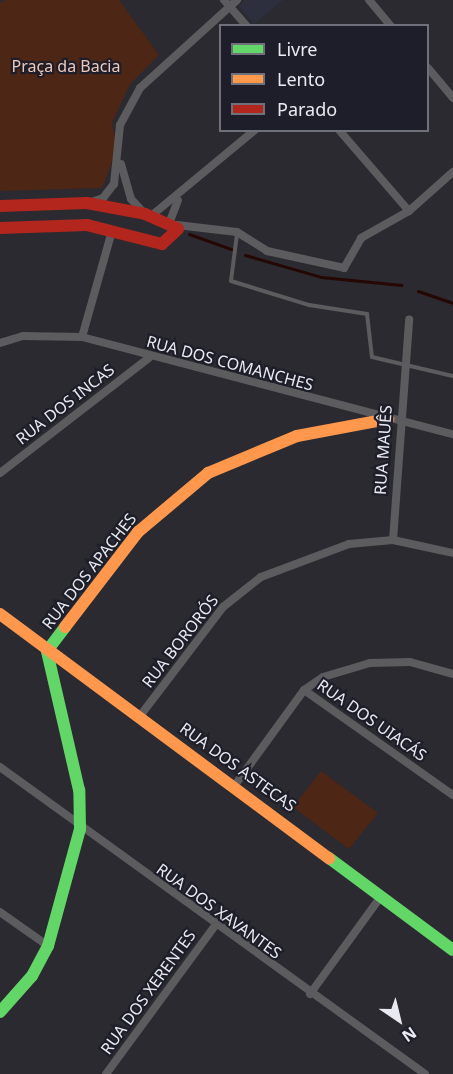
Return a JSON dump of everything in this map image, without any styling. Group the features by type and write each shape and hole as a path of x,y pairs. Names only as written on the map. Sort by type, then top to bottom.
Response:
{"street":[{"path":"369,0 389,24"},
{"path":"87,203 111,190 119,154 120,125 140,88 230,2 246,24"},
{"path":"429,69 453,98"},
{"path":"148,215 178,200 253,132"},
{"path":"341,132 409,211"},
{"path":"119,154 131,199 148,215"},
{"path":"0,206 87,203 148,215 173,223 237,232 267,251 344,268 361,238 409,211 453,172"},
{"path":"0,228 59,223 112,231 162,244 173,238 173,223 178,200"},
{"path":"82,337 112,231"},
{"name":"RUA MAUÊS","path":"393,540 394,420 409,320"},
{"name":"RUA DOS COMANCHES","path":"0,343 23,336 82,337 149,358 453,434"},
{"name":"RUA DOS INCAS","path":"0,473 149,358"},
{"name":"RUA DOS APACHES","path":"47,651 138,532 208,473 297,436 394,420"},
{"name":"RUA BORORÓS","path":"140,716 223,607 261,576 349,544 393,540 453,553"},
{"name":"RUA DOS ASTECAS","path":"0,614 47,651 235,785 453,950"},
{"path":"0,1012 32,976 48,946 80,829 79,790 47,651"},
{"path":"235,785 304,690 370,663 410,662 453,674"},
{"name":"RUA DOS UIACÁS","path":"304,690 453,795"},
{"name":"RUA DOS XAVANTES","path":"0,767 214,927 425,1074"},
{"path":"310,994 382,895"},
{"path":"0,912 48,946"},
{"name":"RUA DOS XERENTES","path":"106,1074 214,927"}],"lane":[{"path":"237,232 231,281 309,305 367,314 372,357 404,361 453,376"}],"shaded area":[{"path":"245,0 283,0 254,24 239,6"}],"green space":[{"name":"Praça da Bacia","path":"5,0 119,0 159,55 130,84 112,123 117,149 102,188 0,191 0,3"},
{"path":"321,771 378,813 349,849 293,807"}],"waterway":[{"path":"189,234 231,249"},
{"path":"245,255 321,277 402,285"},
{"path":"418,291 453,303"}],"traffic: fast":[{"path":"0,1012 32,976 48,946 80,829 79,790 47,651 65,627"},
{"path":"329,858 453,950"}],"traffic: slow":[{"path":"65,627 138,532 208,473 297,436 388,419"},
{"path":"0,614 329,858"}],"traffic: jam":[{"path":"0,206 87,203 145,214 178,229 162,244 87,225 0,228"}]}
